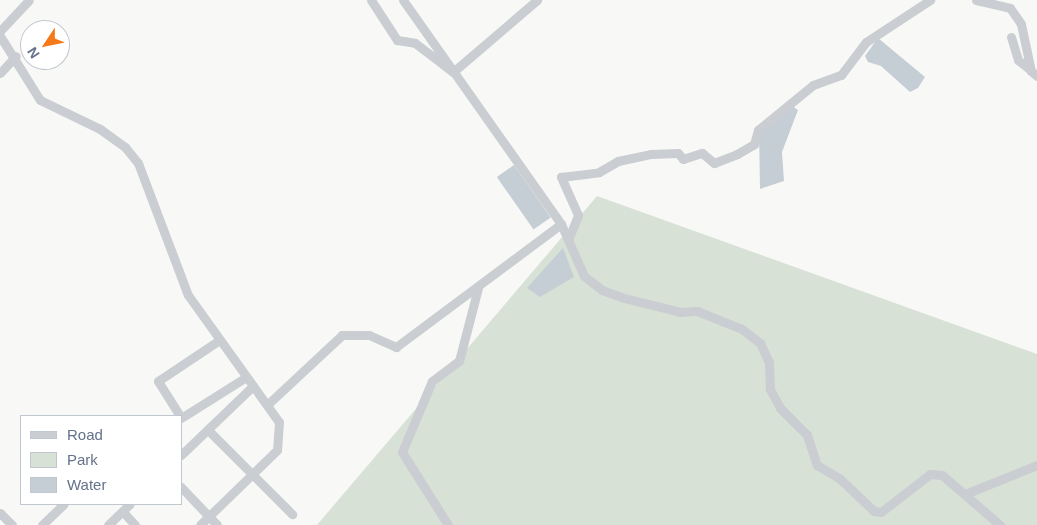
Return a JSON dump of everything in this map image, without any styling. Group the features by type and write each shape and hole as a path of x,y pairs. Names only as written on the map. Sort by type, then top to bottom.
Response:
{"street":[{"path":"0,31 29,0"},
{"path":"371,0 397,40 415,43 453,72"},
{"path":"403,0 561,224 581,271 602,290 681,312 697,310 742,329 760,343 769,362 770,390 780,408 807,435 817,465 839,478 874,511 881,512 930,474 942,475 1000,525"},
{"path":"453,72 537,0"},
{"path":"568,240 578,214 561,177 599,172 618,161 651,154 678,153 684,159 702,153 714,163 737,154 754,144 758,130 813,85 841,75 866,42 930,0"},
{"path":"976,0 1010,8 1016,23 1021,24 1034,73"},
{"path":"0,36 16,56 40,100 100,129 125,147 138,164 188,295 218,341 268,404 281,435 277,450 200,525"},
{"path":"1011,37 1018,60 1034,73"},
{"path":"0,73 16,56"},
{"path":"268,404 342,335 369,335 396,348 561,224"},
{"path":"448,525 402,452 432,381 459,361 478,288"},
{"path":"179,415 158,381 218,341"},
{"path":"182,417 246,377"},
{"path":"182,454 253,386"},
{"path":"211,433 292,514"},
{"path":"965,494 1037,465"},
{"path":"182,488 217,525"},
{"path":"42,525 63,505"},
{"path":"108,525 129,505"},
{"path":"0,513 12,525"},
{"path":"124,513 135,525"}],"green space":[{"path":"597,196 1037,354 1037,525 317,525"}],"water":[{"path":"878,38 925,77 918,88 910,92 881,66 868,62 865,56"},
{"path":"792,106 798,110 782,152 784,181 760,189 759,132"},
{"path":"514,165 551,217 534,229 497,177"},
{"path":"563,248 574,277 540,297 527,288"}]}
